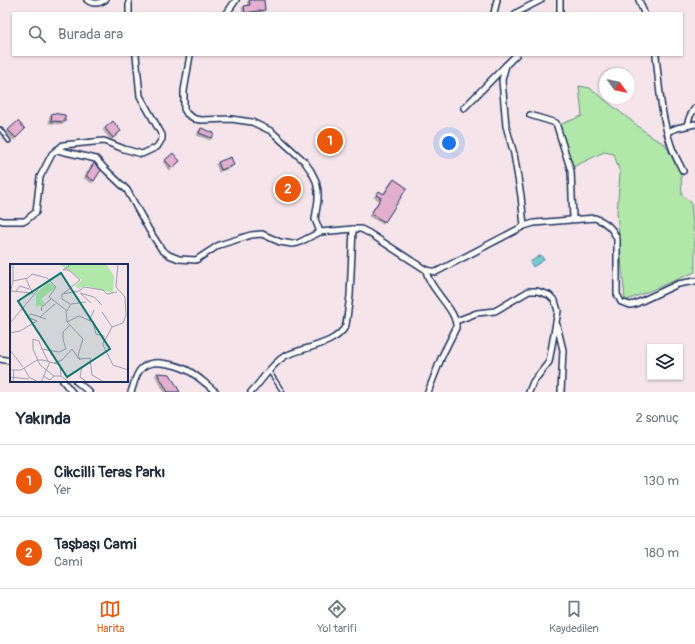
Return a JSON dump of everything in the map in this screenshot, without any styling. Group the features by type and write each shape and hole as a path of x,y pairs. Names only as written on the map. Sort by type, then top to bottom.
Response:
{"street":[{"path":"87,0 91,3 101,3 105,0"},
{"path":"129,0 129,12"},
{"path":"228,12 236,0"},
{"path":"494,12 497,0"},
{"path":"518,12 541,0"},
{"path":"560,0 560,12"},
{"path":"639,0 644,12"},
{"path":"0,220 25,221 36,212 40,178 52,154 63,145 104,141 124,150 142,154 157,147 162,139 162,134 140,96 136,56"},
{"path":"190,56 184,91 184,109 187,114 195,119 201,120 241,119 257,124 271,132 304,161 316,181 318,200 315,219 320,232"},
{"path":"464,108 515,56"},
{"path":"656,56 661,103 667,132 672,148 683,171"},
{"path":"506,65 502,80 506,126 514,154 524,226"},
{"path":"687,125 695,108"},
{"path":"530,115 556,123 571,171 573,219"},
{"path":"667,132 687,125 695,124"},
{"path":"57,150 96,159 105,170 127,190 162,250 169,255 180,259 196,260 220,245 251,235 262,234 280,242 292,244 298,243 320,232 361,229 369,232 426,270 432,272 440,271 524,226 534,223 595,218 610,226 617,239 617,294 621,302 625,304 635,304 678,284 695,281"},
{"path":"251,392 279,360 338,335 345,329 350,296 353,229"},
{"path":"426,270 428,279 456,321 456,328 442,356 428,392"},
{"path":"456,321 477,313 496,311 529,291 537,291 549,295 555,301 558,311 549,362 533,382 529,392"},
{"path":"556,322 563,350 561,392"},
{"path":"0,360 10,361"},
{"path":"131,392 140,370 154,362 184,368 192,372 216,392"},
{"path":"64,382 72,392"},
{"path":"77,382 89,392"}],"lane":[{"path":"0,129 9,141"},
{"path":"269,371 283,392"}],"green space":[{"path":"579,86 590,88 599,95 599,104 610,104 653,138 665,144 681,174 682,195 691,202 695,248 695,272 625,301 617,213 620,173 614,154 604,152 573,167 559,125 582,116"}],"water":[{"path":"541,255 544,260 533,267 530,262"}],"building":[{"path":"249,0 264,0 265,10 245,12 244,6 250,5"},
{"path":"52,113 65,115 65,122 51,121"},
{"path":"18,121 25,129 16,138 8,130"},
{"path":"113,121 121,131 113,138 105,128"},
{"path":"201,128 214,133 212,138 199,133"},
{"path":"173,153 180,161 172,168 165,160"},
{"path":"231,157 234,165 221,170 218,162"},
{"path":"94,163 101,170 94,181 86,176"},
{"path":"394,179 407,188 385,222 371,214 381,198 376,195 379,191 384,194"},
{"path":"293,180 301,191 294,196 292,194 285,197 279,195 277,190 279,184 284,182 289,183"},
{"path":"157,373 170,374 180,392 168,392"}],"place":[{"name":"Cikcilli Teras Parkı","path":"330,141"},
{"name":"Taşbaşı Cami","path":"288,189"}]}
